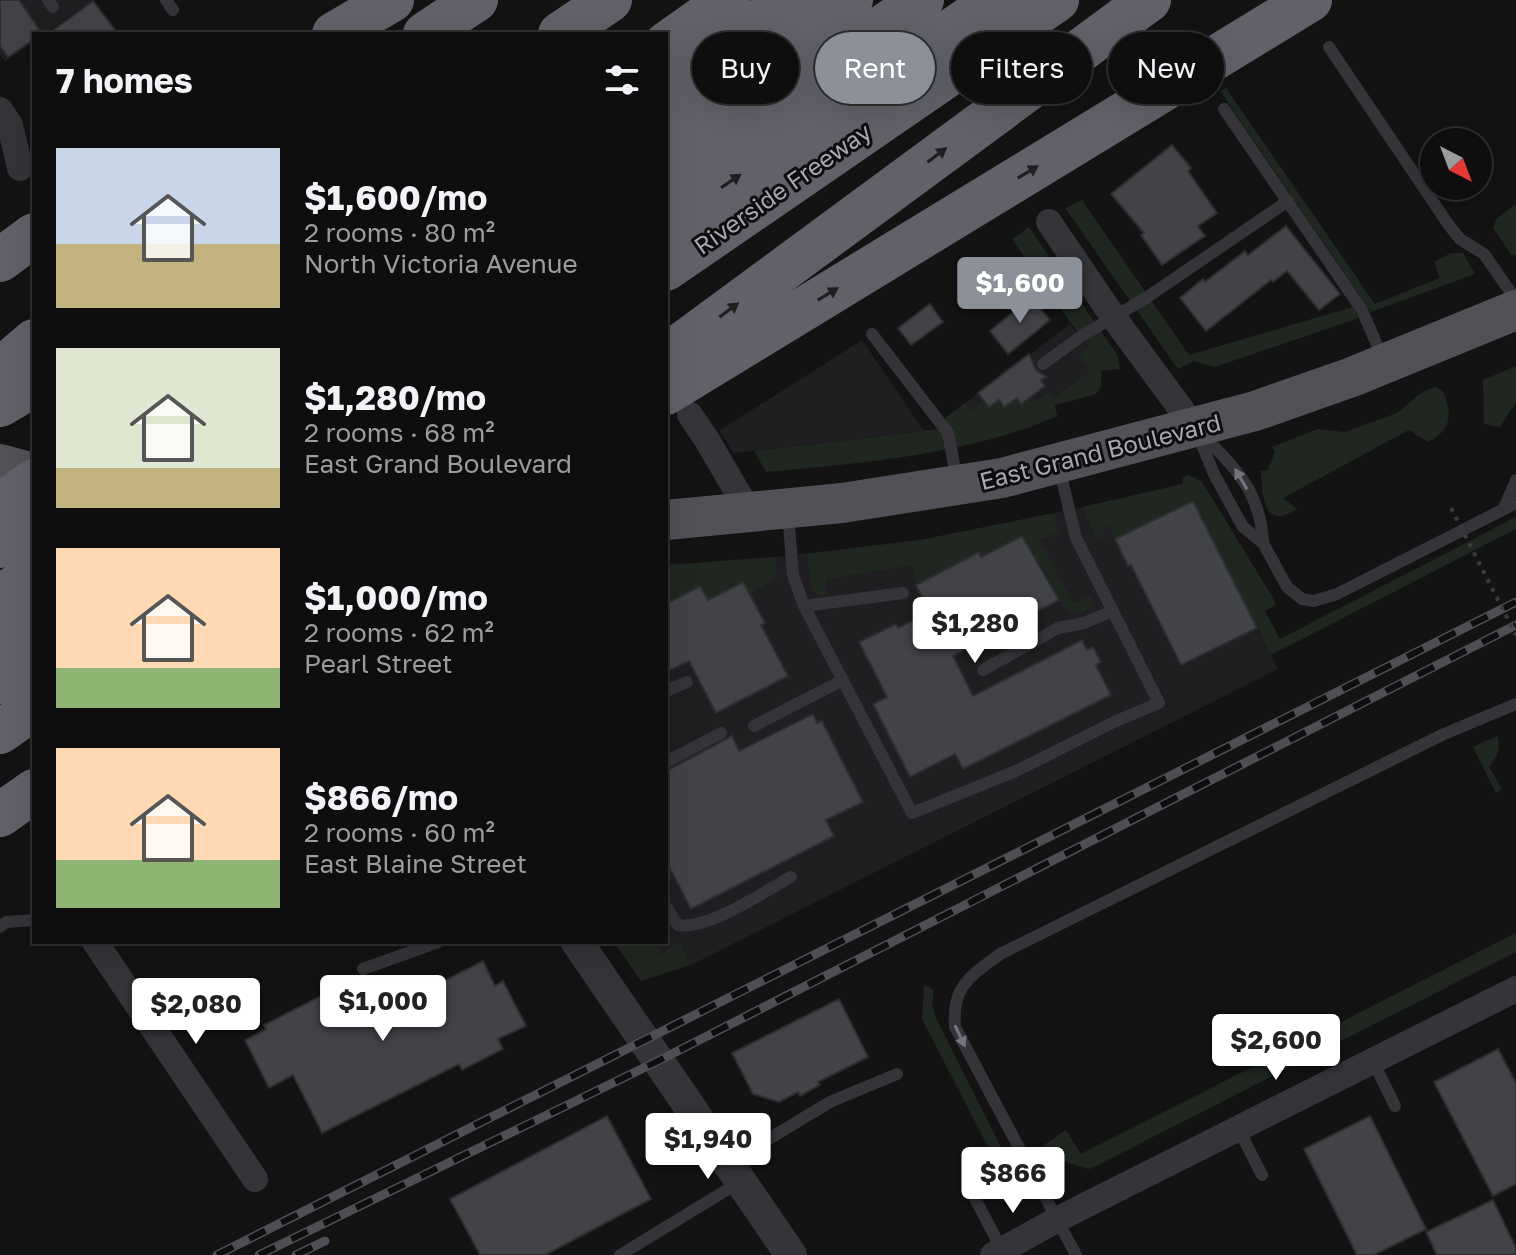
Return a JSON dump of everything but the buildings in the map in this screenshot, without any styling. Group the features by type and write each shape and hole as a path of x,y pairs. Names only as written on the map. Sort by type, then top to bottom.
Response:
{"highway":[{"path":"337,32 392,0"},
{"path":"428,32 476,0"},
{"path":"563,32 610,0"},
{"path":"668,43 728,0"},
{"path":"668,85 790,0"},
{"path":"668,130 851,0"},
{"path":"668,173 922,0"},
{"path":"668,224 996,0"},
{"name":"Riverside Freeway","path":"668,268 1057,0"},
{"path":"668,355 1149,0"},
{"path":"678,404 1310,0"},
{"path":"0,260 32,236"},
{"path":"0,370 32,343"},
{"path":"0,405 32,386"},
{"path":"0,505 32,482"},
{"path":"0,546 32,524"},
{"path":"0,569 32,563"},
{"path":"0,597 32,575"},
{"path":"0,623 32,602"},
{"path":"0,638 32,616"},
{"path":"0,682 32,659"},
{"path":"0,732 32,709"},
{"path":"0,815 32,792"}],"main road":[{"name":"East Grand Boulevard","path":"668,520 842,503 1002,478 1270,406 1516,310"},
{"path":"0,464 32,472"}],"street":[{"path":"0,110 10,125 20,168"},
{"path":"1049,222 1114,318 1195,428"},
{"path":"678,404 768,510"},
{"path":"96,944 255,1179"},
{"path":"578,944 791,1255"},
{"path":"997,1252 1516,989"}],"lane":[{"path":"1329,47 1448,224 1460,239 1484,254 1516,300"},
{"path":"1224,109 1362,310 1384,364"},
{"path":"1043,364 1288,201"},
{"path":"872,334 948,433 957,485"},
{"path":"1195,428 1214,474 1243,527 1263,543 1287,587 1302,599 1314,601 1337,594 1516,503"},
{"path":"1195,428 1236,469 1262,518 1263,543"},
{"path":"768,510 804,606 912,813 1016,771 1159,703 1076,538 1058,464"},
{"path":"1502,510 1516,480"},
{"path":"804,606 903,593"},
{"path":"983,670 1058,628 1084,623 1112,611"},
{"path":"754,726 843,680"},
{"path":"668,690 687,682"},
{"path":"1076,1255 955,1027 953,1010 958,991 980,969 1011,948 1430,741 1516,704"},
{"path":"668,761 721,733"},
{"path":"668,910 678,925 709,921 791,877"},
{"path":"0,927 6,922 32,920"},
{"path":"363,969 432,944"},
{"path":"1373,1061 1395,1106"},
{"path":"620,1255 830,1102 897,1074"},
{"path":"1238,1128 1262,1175"},
{"path":"969,1187 997,1252"}],"path":[{"path":"1451,508 1516,635"}],"shaded area":[{"path":"0,0 91,0 48,32 32,32 32,42 5,62 0,54"},
{"path":"1224,89 1375,304 1440,278 1434,262 1451,253 1463,253 1475,274 1371,312 1224,97"},
{"path":"1082,200 1189,355 1353,307 1359,318 1215,367 1194,361 1178,369 1065,208"},
{"path":"1516,204 1516,254 1512,256 1493,228 1497,218"},
{"path":"1029,227 1118,356 1120,369 1101,371 1101,386 1096,394 1055,405 1057,416 989,440 876,461 766,472 754,451 950,428 945,418 965,403 970,411 984,400 990,407 999,400 1005,407 1017,398 1021,403 1032,395 1036,401 1049,392 1054,398 1090,371 1079,355 1088,347 1012,239"},
{"path":"1070,324 1098,363 1102,374 1101,386 1096,394 945,418"},
{"path":"862,340 924,431 734,453 719,431"},
{"path":"1516,366 1516,402 1500,427 1484,424 1483,380"},
{"path":"1435,387 1443,391 1449,415 1445,427 1436,437 1428,442 1409,430 1283,498 1297,509 1286,515 1271,513 1264,499 1261,471 1267,471 1275,452 1272,447 1318,429 1345,432 1397,413 1421,393"},
{"path":"1189,475 1201,481 1273,598 1276,605 1265,611 1280,639 1516,517 1516,529 1271,655 1194,502 1115,539 1109,525 1103,528 1105,536 1095,536 1083,507 1183,484 1182,477"},
{"path":"1184,484 1278,669 693,964 641,981 615,944 668,944 668,565 727,563 920,540"},
{"path":"1055,513 1058,532 1040,540 1073,603 1090,596 1095,604 1083,612 1071,612 1063,607 1022,536 981,557 978,552 916,585 912,565 826,579 826,595 817,596 812,589 807,554 920,540"},
{"path":"775,557 777,578 750,594 743,582 708,600 668,604 668,565"},
{"path":"1497,736 1498,753 1489,767 1502,789 1496,793 1473,747"},
{"path":"1516,933 1516,952 1090,1169 1046,1157 1041,1147 1066,1130 1081,1154"},
{"path":"676,943 681,944 690,965 641,981 615,944 654,944 662,954"},
{"path":"924,985 934,990 932,1004 936,1018 1025,1195 1015,1199 922,1019"}],"railway":[{"path":"217,1255 1516,602"},
{"path":"259,1255 660,1060 1516,625"},
{"path":"296,1255 325,1241"}]}
